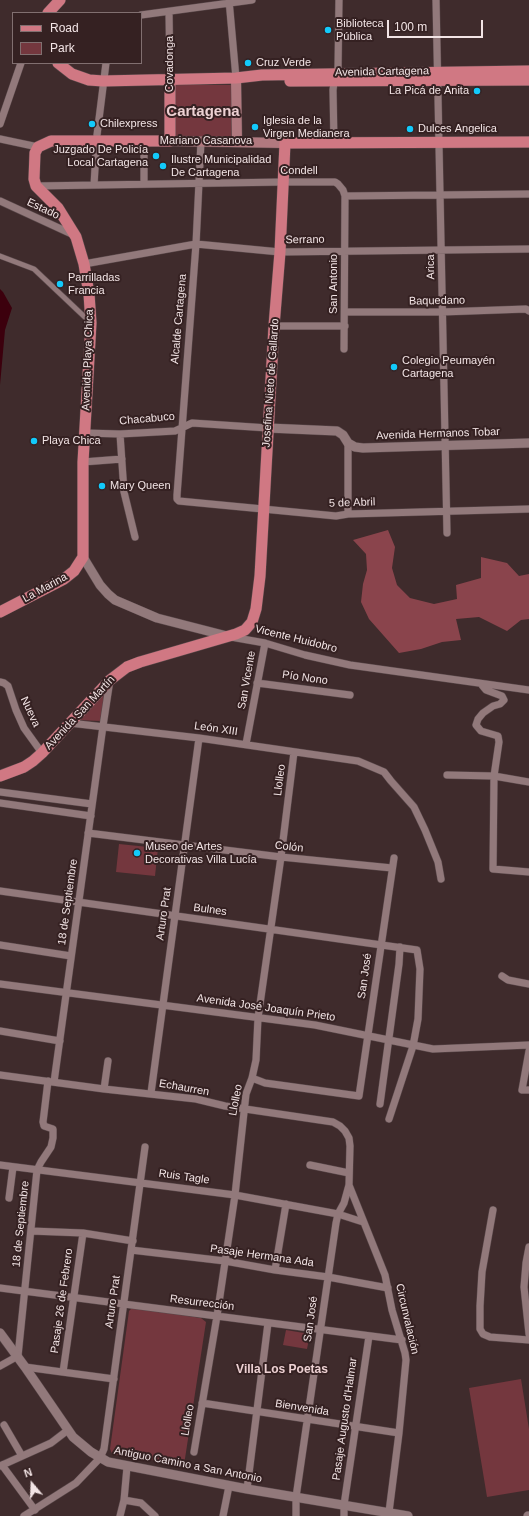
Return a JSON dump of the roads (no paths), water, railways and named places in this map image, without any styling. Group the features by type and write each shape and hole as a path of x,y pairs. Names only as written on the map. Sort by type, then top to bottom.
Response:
{"main road":[{"path":"49,12 60,0"},
{"name":"Avenida Cartagena","path":"59,64 72,74 89,80 104,81 236,78 261,81 335,77 438,76 529,71"},
{"name":"Avenida Cartagena","path":"438,76 529,80"},
{"path":"236,78 237,141"},
{"name":"Covadonga","path":"170,79 170,141"},
{"name":"Mariano Casanova","path":"38,147 51,141 237,141 285,143 529,142"},
{"name":"Josefina Nieto de Gallardo","path":"252,622 256,609 260,576 274,326 280,252 285,143"},
{"path":"36,186 33,161 38,147"},
{"name":"Avenida Playa Chica","path":"36,186 58,208 76,236 84,264 91,323 83,462 83,557"},
{"name":"La Marina","path":"0,612 64,579 74,571 83,557"},
{"name":"Avenida San Martín","path":"0,776 24,767 33,761 110,680 127,667 240,632 247,628 252,622"}],"street":[{"path":"142,15 252,0"},
{"path":"334,142 335,77 338,69 339,0"},
{"name":"Arica","path":"436,0 447,533"},
{"path":"229,2 236,78"},
{"name":"Covadonga","path":"169,12 170,79"},
{"path":"0,124 21,64"},
{"path":"94,185 97,141 106,64"},
{"path":"0,139 38,147"},
{"path":"144,141 144,184"},
{"name":"Alcalde Cartagena","path":"177,498 196,244 201,141"},
{"name":"Condell","path":"36,186 335,182 341,186 345,196"},
{"path":"345,196 529,194"},
{"name":"San Antonio","path":"344,349 346,312 345,196"},
{"name":"Estado","path":"0,200 76,236"},
{"name":"Serrano","path":"84,264 196,244 280,252 529,249"},
{"path":"0,256 34,269 91,323"},
{"name":"Baquedano","path":"346,312 442,312 526,309 529,311"},
{"path":"274,326 345,326"},
{"name":"Chacabuco","path":"85,433 120,434 175,431 192,423 337,431 348,443"},
{"path":"120,434 124,492 135,537"},
{"path":"348,443 348,514"},
{"name":"Avenida Hermanos Tobar","path":"348,443 363,448 529,444"},
{"path":"83,462 122,459"},
{"name":"5 de Abril","path":"177,498 179,501 336,516 348,514 529,509"},
{"name":"Vicente Huidobro","path":"83,557 100,585 115,600 156,618 227,636 265,643 305,655 350,665 529,690"},
{"name":"San Vicente","path":"246,744 265,643"},
{"name":"18 de Septiembre","path":"18,1356 37,1170 50,1147 53,1138 52,1129 44,1126 42,1122 60,1041 102,726 110,680"},
{"name":"Nueva","path":"0,682 8,686 24,728 42,753"},
{"name":"Pío Nono","path":"258,683 350,695"},
{"path":"481,684 483,688 502,696 504,700 500,704 493,706 483,713 476,724 481,731 498,736 499,742 494,776 494,869 529,872"},
{"name":"León XIII","path":"70,723 246,744 358,761 384,772 414,807 435,856 441,879"},
{"name":"Arturo Prat","path":"151,1093 199,738"},
{"name":"Llolleo","path":"194,1452 217,1316 235,1196 246,1094 252,1078 256,1060 258,1018 294,752"},
{"path":"448,775 494,776 529,782"},
{"path":"0,792 92,804"},
{"path":"0,803 90,816"},
{"name":"Colón","path":"88,833 281,857 392,868"},
{"name":"San José","path":"252,1078 265,1083 359,1096 394,858"},
{"name":"Bulnes","path":"0,891 417,950 420,969 418,1019 413,1046"},
{"path":"0,945 71,956"},
{"path":"380,1104 400,947"},
{"path":"502,976 508,980 529,984"},
{"name":"Avenida José Joaquín Prieto","path":"0,984 315,1025 368,1035 413,1046 434,1049 529,1045"},
{"path":"0,1031 60,1041"},
{"path":"389,1119 413,1046"},
{"path":"526,1090 529,1051"},
{"path":"104,1089 108,1060"},
{"name":"Echaurren","path":"0,1075 104,1089 196,1098 211,1103 244,1109 333,1122 345,1131 349,1138 350,1146"},
{"name":"San José","path":"296,1516 296,1498 336,1223 338,1214 344,1204 349,1185 350,1146"},
{"name":"Arturo Prat","path":"100,1458 106,1440 145,1147"},
{"name":"Ruis Tagle","path":"0,1165 140,1182 286,1204 338,1214 363,1222"},
{"path":"310,1165 349,1173"},
{"path":"9,1198 13,1167"},
{"name":"Circunvalación","path":"349,1185 377,1253 388,1288 392,1310 402,1340 406,1360 389,1512"},
{"path":"275,1270 286,1204"},
{"path":"493,1210 482,1272 480,1329 483,1334 490,1337 529,1340"},
{"path":"31,1231 83,1233 132,1241"},
{"name":"Pasaje 26 de Febrero","path":"62,1372 83,1233"},
{"path":"529,1247 524,1287 529,1334"},
{"name":"Pasaje Hermana Ada","path":"131,1250 225,1261 388,1288"},
{"name":"Resurrección","path":"0,1288 402,1340"},
{"path":"247,1489 268,1323"},
{"name":"Antiguo Camino a San Antonio","path":"0,1333 18,1356 68,1430 84,1447 108,1462 127,1467 229,1486 389,1512 404,1516"},
{"name":"Pasaje Augusto d'Halmar","path":"344,1516 344,1505 368,1336"},
{"path":"0,1366 18,1356"},
{"path":"25,1366 114,1379"},
{"name":"Bienvenida","path":"202,1403 399,1433"},
{"path":"4,1425 22,1456"},
{"path":"35,1510 1,1466 51,1443 68,1430"},
{"path":"24,1516 76,1483 100,1458"},
{"path":"120,1516 124,1500 127,1467"},
{"path":"223,1516 229,1486"},
{"path":"124,1500 142,1502 156,1516"}],"place":[{"name":"Biblioteca Pública","path":"328,30"},
{"name":"Cruz Verde","path":"248,63"},
{"name":"La Picá de Anita","path":"477,91"},
{"name":"Chilexpress","path":"92,124"},
{"name":"Iglesia de la Virgen Medianera","path":"255,127"},
{"name":"Dulces Angelica","path":"410,129"},
{"name":"Juzgado De Policía Local Cartagena","path":"156,156"},
{"name":"Ilustre Municipalidad De Cartagena","path":"163,166"},
{"name":"Parrilladas Francia","path":"60,284"},
{"name":"Colegio Peumayén Cartagena","path":"394,367"},
{"name":"Playa Chica","path":"34,441"},
{"name":"Mary Queen","path":"102,486"},
{"name":"Museo de Artes Decorativas Villa Lucía","path":"137,853"}],"district":[{"name":"Cartagena","path":"203,112"},
{"name":"Villa Los Poetas","path":"282,1370"}]}
